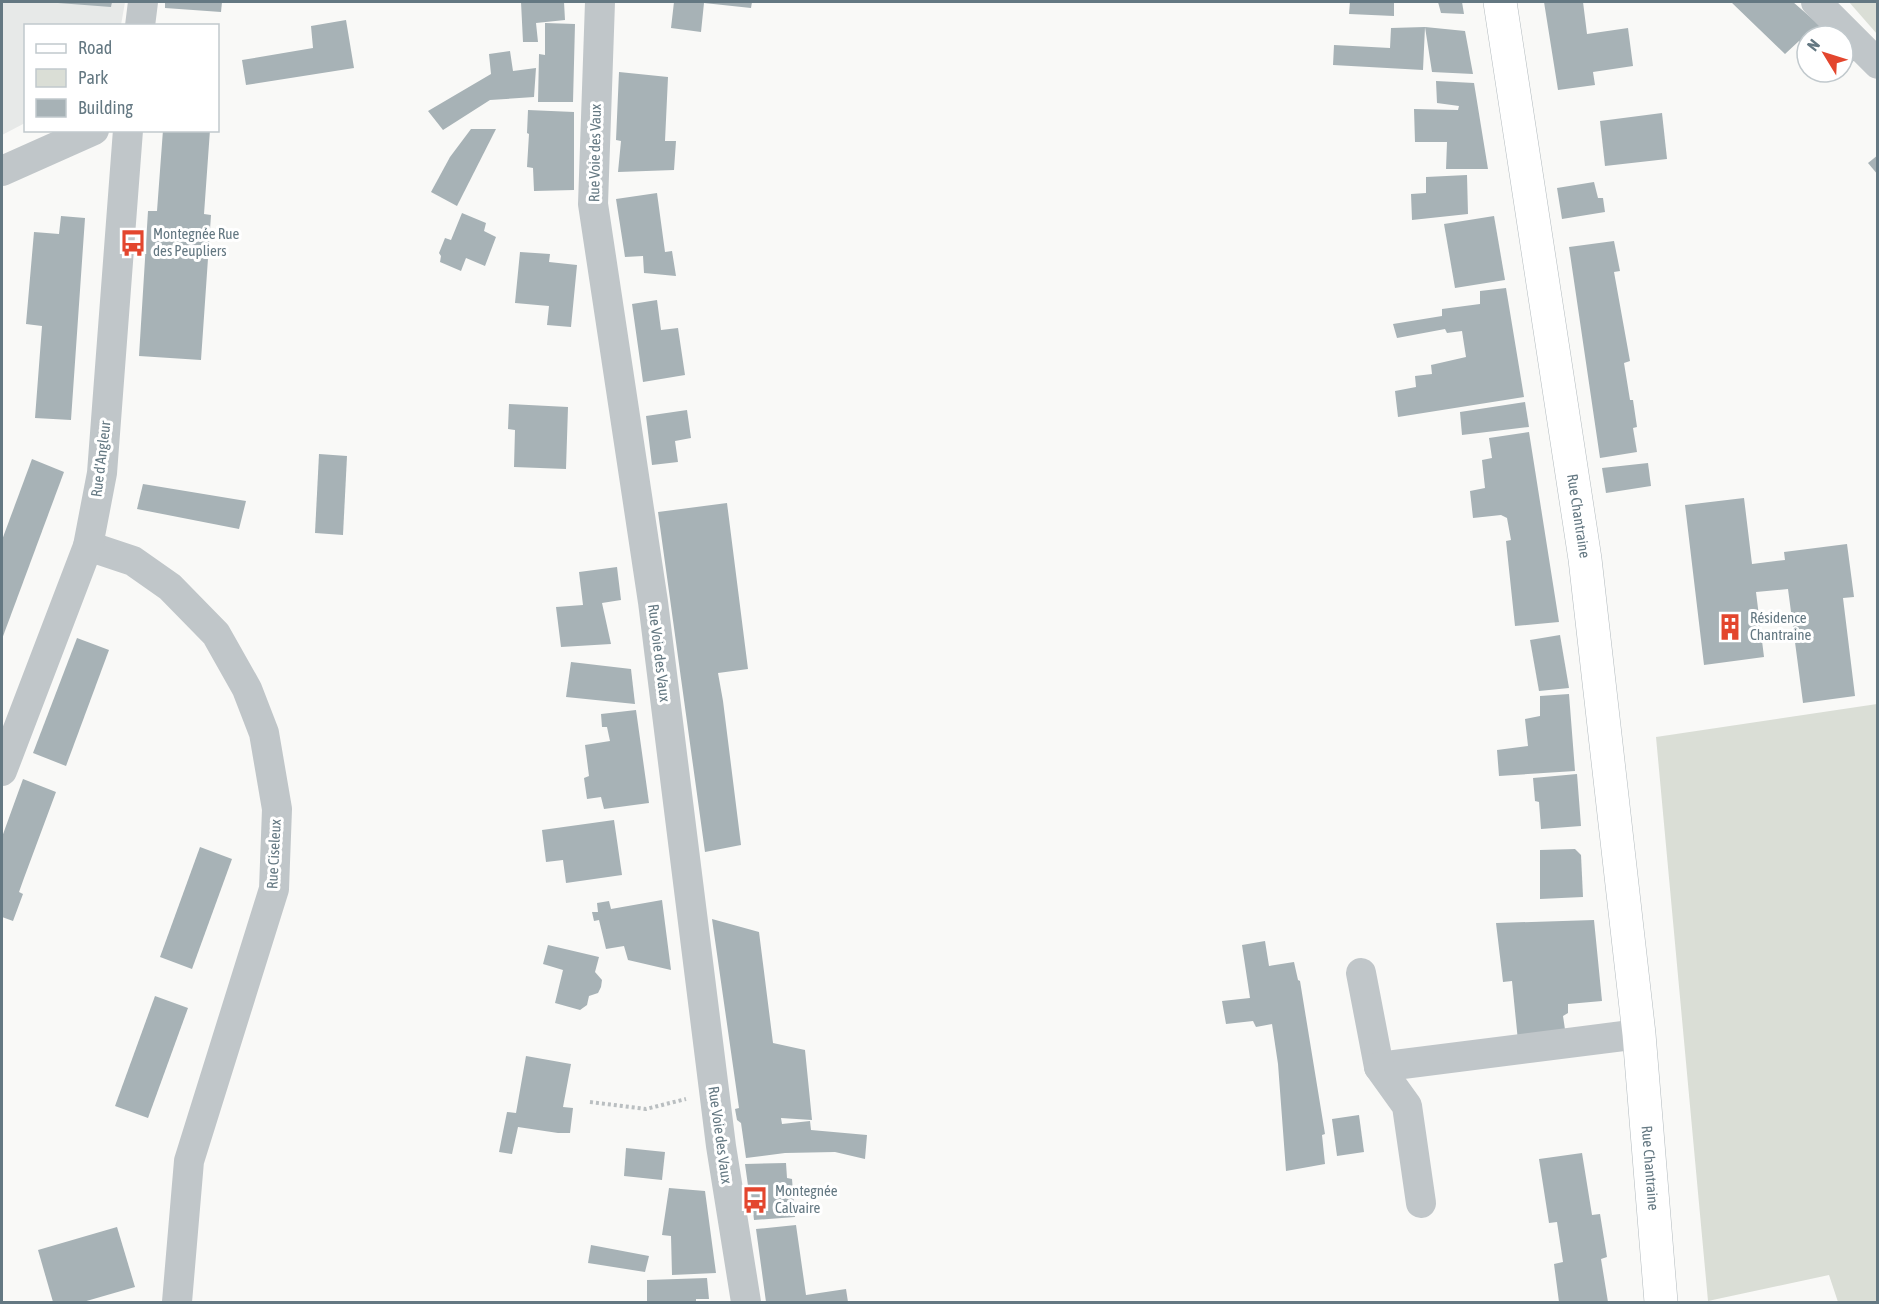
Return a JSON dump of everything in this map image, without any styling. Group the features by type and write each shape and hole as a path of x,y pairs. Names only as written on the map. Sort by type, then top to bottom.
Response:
{"street":[{"path":"141,24 144,2"},
{"name":"Rue Voie des Vaux","path":"600,2 593,204 652,602 721,1146 746,1302"},
{"name":"Rue Chantraine","path":"1500,2 1585,559 1639,1034 1661,1302"},
{"path":"1816,2 1878,64"},
{"path":"2,171 90,132"},
{"name":"Rue d'Angleur","path":"2,771 88,546 102,473 128,132"},
{"name":"Rue Ciseleux","path":"88,546 133,561 170,586 216,634 248,689 264,733 277,809 274,890 189,1161 177,1302"},
{"path":"1361,973 1379,1067 1407,1106 1421,1203"},
{"path":"1379,1067 1639,1034"}],"path":[{"path":"590,1102 646,1109 714,1091"}],"shaded area":[{"path":"2,2 125,2 121,24 24,24 24,124 2,135"}],"green space":[{"path":"1849,2 1877,2 1877,34"},
{"path":"1877,704 1877,1302 1838,1302 1829,1275 1708,1301 1656,737"}],"building":[{"path":"59,2 112,2 111,7"},
{"path":"165,2 222,2 221,12 165,8"},
{"path":"521,2 564,2 565,20 536,23 538,42 523,42"},
{"path":"674,2 752,2 751,8 704,3 701,32 671,28"},
{"path":"1350,2 1394,2 1394,16 1349,14"},
{"path":"1438,2 1462,2 1464,14 1441,13"},
{"path":"1544,2 1583,2 1587,34 1628,28 1633,66 1593,72 1595,85 1558,90"},
{"path":"1731,2 1793,2 1818,24 1795,24 1795,45 1785,54"},
{"path":"346,20 354,68 246,85 242,60 313,48 311,26"},
{"path":"545,23 575,24 573,102 538,102 539,54 545,55"},
{"path":"1425,27 1423,70 1333,65 1334,45 1390,48 1391,28"},
{"path":"1425,27 1465,31 1473,74 1432,72"},
{"path":"510,51 513,71 536,68 534,97 490,100 443,130 428,111 491,74 489,54"},
{"path":"619,72 668,77 665,141 676,141 674,170 618,172 621,141 616,140"},
{"path":"1436,81 1474,83 1488,169 1446,169 1447,142 1415,142 1414,109 1458,110 1459,106 1437,103"},
{"path":"528,110 574,112 574,190 534,191 533,168 527,167"},
{"path":"1662,113 1667,159 1605,166 1600,121"},
{"path":"471,129 496,129 457,206 431,192 450,157"},
{"path":"163,132 210,132 204,214 211,215 201,360 139,356 148,211 157,211"},
{"path":"1878,155 1878,175 1868,163"},
{"path":"1467,175 1468,214 1412,220 1411,194 1426,193 1426,177"},
{"path":"1594,182 1598,198 1603,198 1605,212 1562,219 1557,188"},
{"path":"657,193 665,252 672,251 676,276 644,273 643,256 625,257 616,199"},
{"path":"462,213 486,223 484,231 496,237 485,266 466,258 461,271 440,262 439,253 445,238 451,240"},
{"path":"61,216 85,218 71,420 35,418 42,326 26,324 34,232 59,234"},
{"path":"1494,216 1505,280 1455,288 1444,224"},
{"path":"1614,241 1620,271 1614,272 1630,361 1624,363 1637,427 1633,428 1637,452 1600,458 1569,247"},
{"path":"520,252 550,254 549,262 577,265 571,327 547,325 549,306 515,303"},
{"path":"1506,288 1524,397 1398,417 1395,391 1416,387 1415,376 1432,374 1431,365 1466,357 1462,331 1447,333 1445,329 1397,338 1393,324 1442,316 1442,309 1480,304 1480,291"},
{"path":"657,300 661,330 678,328 685,375 643,382 632,304"},
{"path":"1525,402 1529,427 1462,435 1460,412"},
{"path":"509,404 568,407 566,469 514,467 515,430 508,429"},
{"path":"687,410 691,438 675,441 678,462 652,465 646,416"},
{"path":"1529,432 1559,622 1515,626 1506,541 1511,540 1507,518 1501,515 1473,518 1470,491 1485,488 1482,460 1492,458 1489,438"},
{"path":"319,454 347,456 343,535 315,533"},
{"path":"32,459 64,472 2,639 2,540"},
{"path":"1648,463 1651,486 1606,493 1602,468"},
{"path":"143,484 246,501 239,529 137,509"},
{"name":"Résidence Chantraine","path":"1744,498 1752,564 1785,560 1784,552 1847,544 1854,597 1843,598 1855,696 1803,703 1788,589 1756,592 1764,657 1704,665 1685,505"},
{"path":"727,503 748,669 718,673 741,845 705,852 658,512"},
{"path":"617,567 621,600 602,603 611,644 561,647 556,607 583,605 579,572"},
{"path":"1560,635 1569,688 1539,691 1530,640"},
{"path":"77,638 109,650 66,766 33,753"},
{"path":"571,662 631,669 635,704 566,697"},
{"path":"1569,694 1575,771 1499,776 1497,750 1528,746 1525,719 1540,716 1540,696"},
{"path":"636,710 649,803 604,809 601,797 587,799 584,778 589,776 585,745 610,741 607,727 602,727 601,714"},
{"path":"1577,774 1581,826 1541,829 1539,802 1535,801 1533,778"},
{"path":"23,779 56,792 19,892 23,894 13,921 2,917 2,837"},
{"path":"614,820 622,875 566,883 563,860 546,862 542,830"},
{"path":"200,847 232,859 192,969 160,957"},
{"path":"1575,849 1581,855 1583,897 1540,899 1540,850"},
{"path":"662,900 671,970 628,960 624,946 606,949 599,920 594,921 592,912 598,912 597,903 609,901 611,909"},
{"path":"712,919 759,932 773,1043 805,1050 812,1120 781,1118 782,1124 810,1121 811,1130 867,1135 865,1159 835,1152 785,1153 746,1158 741,1123 737,1120 735,1109 739,1108"},
{"path":"1594,920 1602,1001 1568,1004 1568,1013 1563,1016 1566,1036 1518,1041 1512,981 1503,982 1496,923"},
{"path":"1265,941 1269,966 1294,962 1300,981 1325,1134 1322,1135 1325,1164 1286,1171 1278,1064 1272,1024 1256,1027 1253,1021 1226,1024 1222,1001 1250,998 1242,945"},
{"path":"548,945 599,957 595,972 602,980 601,987 598,993 589,996 587,1005 580,1010 555,1003 563,970 543,964"},
{"path":"155,996 188,1008 148,1118 115,1106"},
{"path":"526,1056 571,1064 563,1107 573,1108 570,1133 518,1127 512,1154 499,1152 507,1112 516,1113"},
{"path":"1359,1115 1364,1152 1337,1156 1332,1119"},
{"path":"626,1148 665,1152 662,1180 624,1176"},
{"path":"1582,1153 1592,1215 1600,1214 1607,1257 1601,1259 1608,1302 1559,1302 1554,1264 1563,1262 1557,1222 1549,1223 1539,1159"},
{"path":"786,1163 787,1178 792,1179 795,1217 754,1220 745,1164"},
{"path":"669,1188 705,1191 716,1273 672,1275 671,1236 662,1235"},
{"path":"796,1225 806,1295 846,1289 848,1302 766,1302 756,1229"},
{"path":"117,1227 135,1287 83,1302 53,1302 38,1250"},
{"path":"591,1245 649,1256 645,1272 588,1263"},
{"path":"707,1278 709,1299 696,1299 696,1302 647,1302 647,1280"}],"place":[{"name":"Montegnée Rue des Peupliers","path":"133,243"},
{"name":"Résidence Chantraine","path":"1730,627"},
{"name":"Montegnée Calvaire","path":"755,1200"}]}
